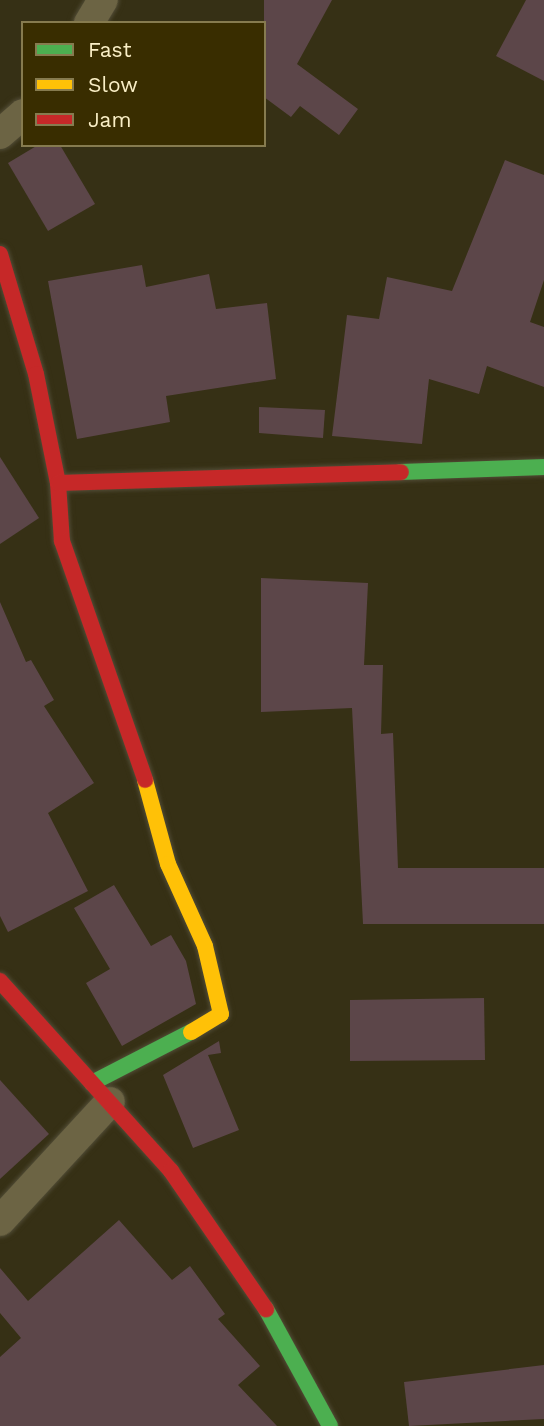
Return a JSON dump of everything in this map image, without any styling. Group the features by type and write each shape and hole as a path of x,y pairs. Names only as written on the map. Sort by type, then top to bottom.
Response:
{"street":[{"path":"90,21 103,0"},
{"path":"0,134 21,116"},
{"path":"0,254 30,348 58,483 62,541 141,763 168,864 205,946 221,1014 147,1059 101,1092 0,1221"},
{"path":"58,483 544,467"},
{"path":"0,981 171,1171 277,1326 325,1423"}],"building":[{"path":"264,0 332,0 297,64 358,109 339,135 300,106 291,117 266,98"},
{"path":"526,0 544,0 544,81 496,56"},
{"path":"35,147 61,147 95,204 48,231 8,163"},
{"path":"505,160 544,175 544,280 530,322 544,327 544,387 487,366 479,394 429,379 422,444 332,436 347,315 379,319 387,277 452,291"},
{"path":"142,265 146,287 209,274 216,309 267,303 276,379 166,396 170,422 77,439 48,281"},
{"path":"259,407 325,410 323,438 259,433"},
{"path":"0,457 39,518 0,544"},
{"path":"261,578 368,583 364,665 383,665 381,734 393,733 398,868 544,868 544,924 363,924 352,708 261,712"},
{"path":"0,602 26,662 31,660 54,700 44,706 94,783 48,813 88,891 8,932 0,916"},
{"path":"114,885 151,946 171,935 186,961 196,1004 122,1046 86,983 110,969 74,908"},
{"path":"484,998 485,1060 350,1061 350,1000"},
{"path":"219,1041 221,1053 208,1055 239,1130 193,1148 163,1075"},
{"path":"0,1080 49,1134 0,1179"},
{"path":"119,1220 172,1280 190,1266 225,1314 218,1319 260,1366 238,1385 277,1426 0,1426 0,1357 21,1338 0,1313 0,1268 28,1301"},
{"path":"544,1365 544,1419 409,1426 404,1382"}],"traffic: fast":[{"path":"401,472 544,467"},
{"path":"92,1083 191,1032"},
{"path":"266,1309 330,1426"}],"traffic: slow":[{"path":"145,780 168,864 205,946 221,1014 191,1032"}],"traffic: jam":[{"path":"0,254 36,374 58,483 62,541 145,780"},
{"path":"58,483 401,472"},
{"path":"0,981 171,1171 266,1309"}]}
